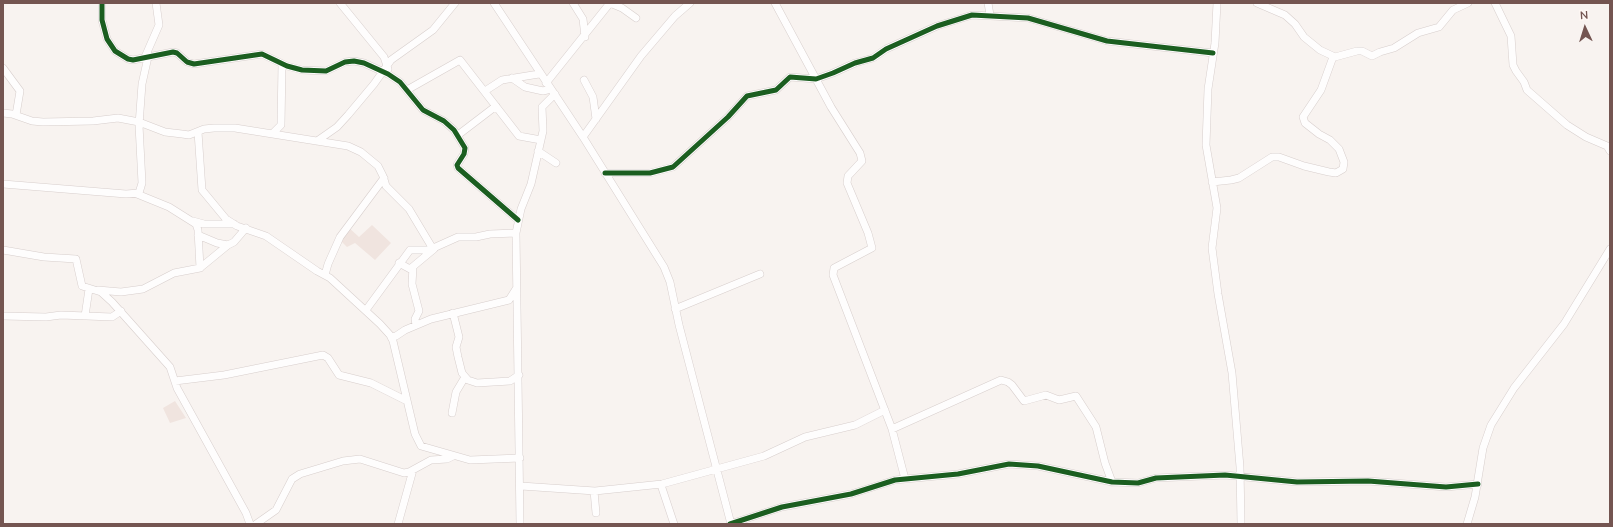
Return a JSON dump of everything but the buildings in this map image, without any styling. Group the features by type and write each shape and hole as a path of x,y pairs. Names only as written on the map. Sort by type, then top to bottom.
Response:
{"street":[{"path":"102,3 104,32 116,51 128,59 173,52 180,55 187,62 194,64 262,54 282,64 302,70 326,71 345,62 354,61 386,70 407,90 423,110 448,124 458,135 465,150 457,165 458,168 518,220"},
{"path":"137,194 141,190 142,183 139,122 142,84 147,57 159,25 156,3"},
{"path":"340,3 384,57 386,70"},
{"path":"317,141 337,127 386,70 395,56 433,30 455,3"},
{"path":"494,3 539,74 583,137 664,267 670,282 675,309 731,524 790,505 851,494 886,482 958,474 1013,464 1038,466 1112,482 1138,483 1156,478 1240,476 1297,482 1368,481 1446,487 1478,484"},
{"path":"573,3 583,18 584,37"},
{"path":"546,83 610,3 622,8 636,18"},
{"path":"583,137 641,56 675,16 690,3"},
{"path":"775,3 816,79 860,153 862,161 848,176 847,183 868,233 872,248 834,268 833,275 892,428 905,479"},
{"path":"988,3 990,15"},
{"path":"1217,3 1206,122 1206,145 1217,208 1212,248 1214,271 1232,373 1240,476 1241,524"},
{"path":"1257,3 1285,15 1295,24 1304,38 1320,50 1333,57 1339,57 1356,51 1362,51 1372,56 1394,48 1418,33 1439,27 1445,22 1453,10 1468,3"},
{"path":"1495,3 1511,36 1513,65 1516,72 1524,82 1527,90 1567,125 1586,137 1607,146 1610,151"},
{"path":"605,173 650,173 673,167 728,117 747,96 776,90 790,77 816,79 855,63 873,58 899,43 950,21 972,15 1028,18 1107,41 1213,53"},
{"path":"1212,182 1239,178 1272,157 1279,157 1304,166 1329,172 1341,172 1344,162 1339,149 1330,140 1309,126 1303,117 1321,90 1333,57"},
{"path":"407,90 458,60 462,61 519,136 541,140"},
{"path":"273,133 281,125 282,64"},
{"path":"3,68 20,91 16,115"},
{"path":"485,91 502,80 539,74"},
{"path":"512,78 525,87 553,92"},
{"path":"584,80 593,97 596,119"},
{"path":"520,524 521,486 516,233 518,220 531,184 543,131 542,108 553,92"},
{"path":"458,135 496,106"},
{"path":"3,114 16,115 37,122 93,121 118,118 139,122 173,134 190,135 214,128 273,133 340,144 361,152 378,166 386,186 409,209 434,248"},
{"path":"198,132 202,190 223,215 234,224"},
{"path":"538,151 556,163"},
{"path":"325,275 331,256 342,234 384,178"},
{"path":"3,184 137,194 169,207 192,221 197,226 200,268"},
{"path":"192,221 204,224 234,224 266,236 325,275 366,310 391,337 419,444 423,447 470,460 520,458"},
{"path":"92,290 121,292 143,289 174,273 200,268 228,245 234,242 246,228"},
{"path":"399,263 407,268 413,267 434,248 458,237 476,237 516,233"},
{"path":"198,235 217,243 228,245"},
{"path":"366,310 410,250 434,248"},
{"path":"1467,524 1478,484 1486,439 1500,410 1517,383 1564,324 1610,249"},
{"path":"3,250 44,257 75,258 78,264 80,284 92,290 103,293 121,311 152,350 169,366 175,382 246,513 250,524"},
{"path":"413,267 412,284 419,311 415,320 416,325"},
{"path":"675,309 760,274"},
{"path":"391,337 396,336 416,325 453,313 508,300 516,289"},
{"path":"85,316 92,290"},
{"path":"508,300 517,305"},
{"path":"3,316 46,317 61,315 113,317 121,311"},
{"path":"453,313 459,337 457,350 462,373 465,377 471,382 477,383 510,380 519,375"},
{"path":"175,382 224,375 323,355 328,358 338,375 374,384 407,401"},
{"path":"452,412 456,392 465,377"},
{"path":"510,380 519,388"},
{"path":"892,428 1001,380 1012,385 1024,401 1046,394 1059,400 1076,396 1096,427 1112,482"},
{"path":"521,486 594,491 661,485 764,456 805,437 855,425 885,410"},
{"path":"260,523 276,510 292,479 300,474 352,459 365,460 399,473 409,472 426,462 447,459 453,456"},
{"path":"398,524 413,470"},
{"path":"661,485 674,524"},
{"path":"594,491 596,513"}],"shaded area":[{"path":"372,225 391,243 375,260 355,243 347,247 338,238 347,226 359,237"},
{"path":"175,401 186,418 170,423 163,408"}],"cycle path":[{"path":"102,3 102,20 107,39 115,51 128,59 133,60 173,52 177,53 187,62 194,64 262,54 287,66 302,70 326,71 345,62 354,61 364,63 388,74 400,82 423,110 444,121 454,130 465,148 464,154 457,165 458,168 518,220"},
{"path":"605,173 650,173 673,167 728,117 747,96 776,90 790,77 816,79 833,73 855,63 873,58 886,49 937,26 972,15 1028,18 1107,41 1213,53"},
{"path":"730,524 782,507 851,494 895,480 958,474 1009,464 1038,466 1112,482 1138,483 1156,478 1225,475 1297,482 1368,481 1446,487 1478,484"}]}
